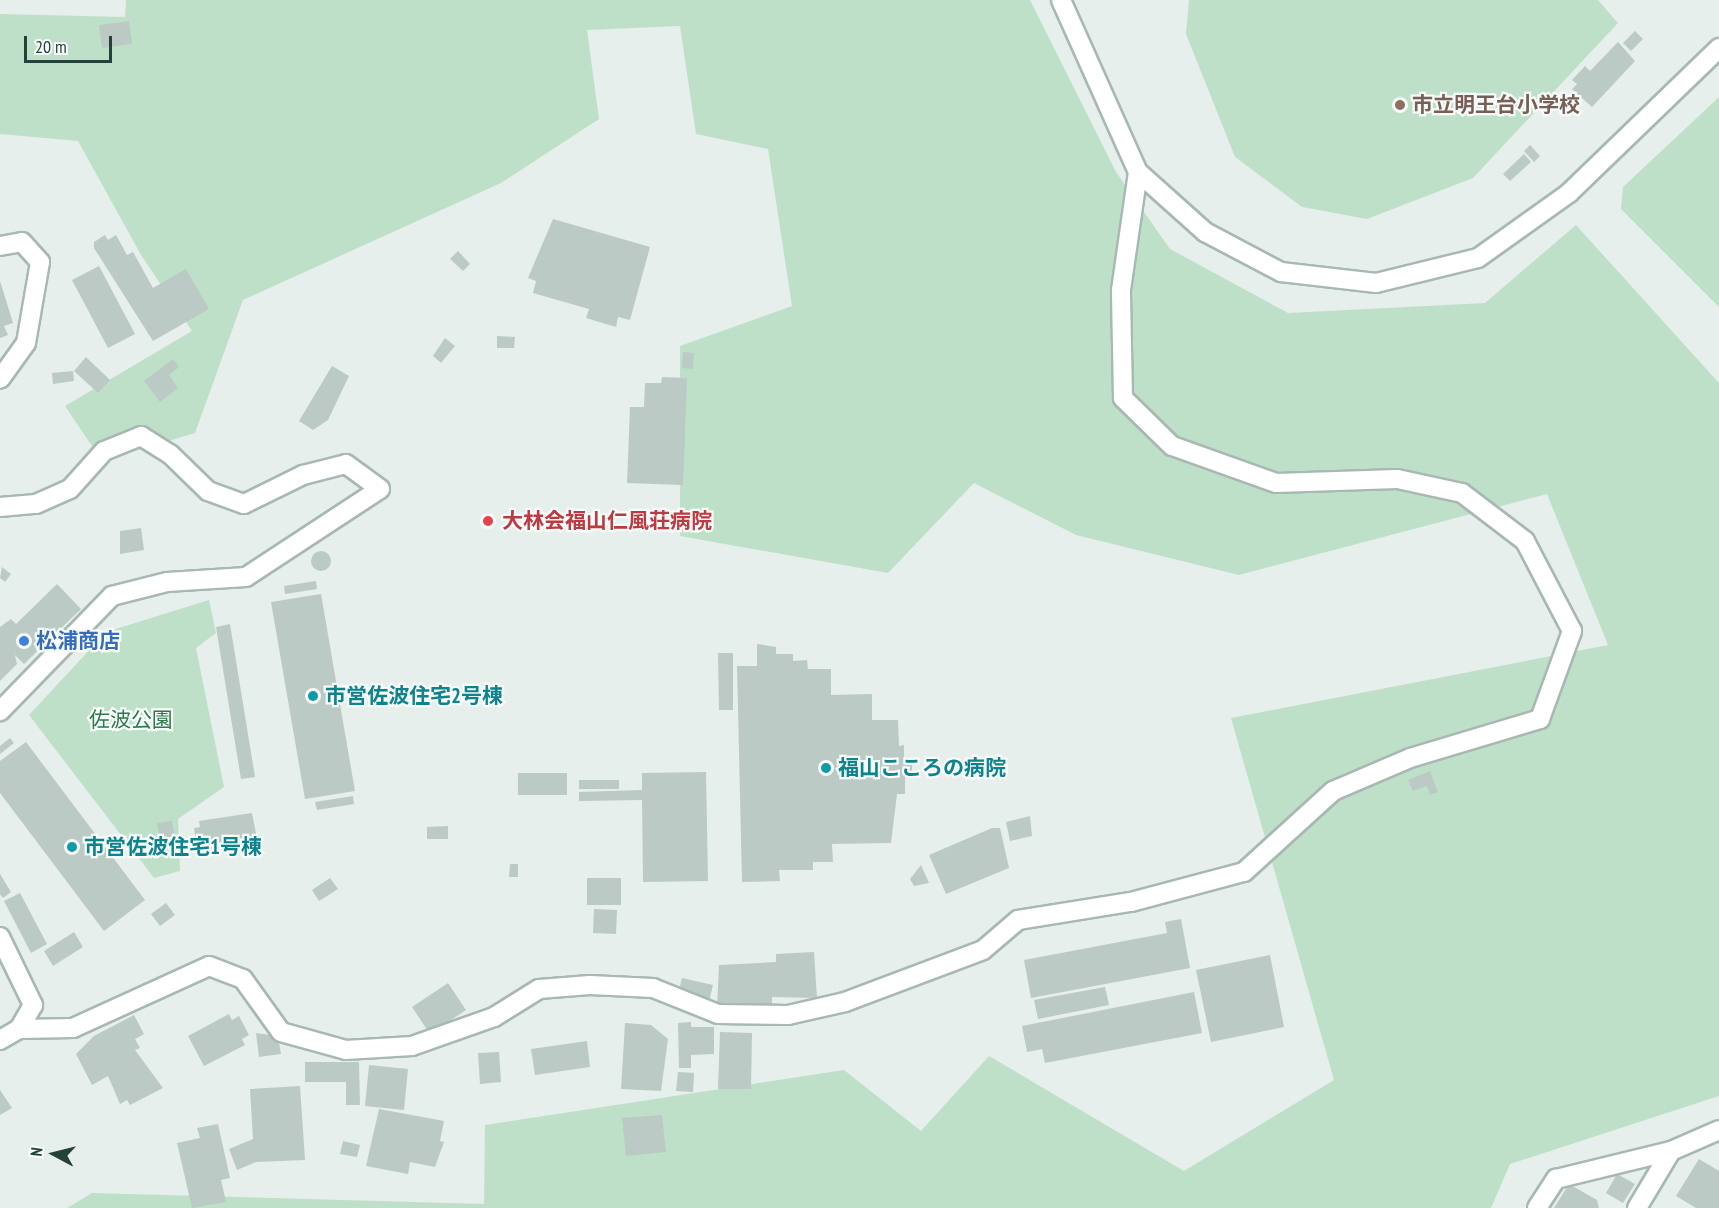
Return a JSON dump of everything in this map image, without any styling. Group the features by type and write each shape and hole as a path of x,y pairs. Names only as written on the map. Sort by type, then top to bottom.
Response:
{"street":[{"path":"1061,0 1138,172 1205,232 1281,272 1376,283 1478,258 1569,193 1719,48"},
{"path":"0,1040 19,1029 73,1028 209,966 243,979 281,1032 346,1050 412,1046 494,1017 539,988 653,988 718,1014 788,1016 845,1002 983,950 1018,920 1131,902 1244,872 1333,791 1410,758 1540,719 1572,631 1525,541 1462,493 1397,479 1276,483 1172,446 1124,398 1121,290 1138,172"},
{"path":"0,246 22,242 40,262 26,343 0,379"},
{"path":"0,507 36,504 70,489 104,451 141,436 170,454 208,491 244,504 303,475 346,464 380,489 246,577 168,582 112,596 0,711"},
{"path":"0,937 33,1005 19,1029"},
{"path":"1538,1208 1556,1179 1671,1151 1719,1130"},
{"path":"1637,1208 1671,1151"}],"green space":[{"path":"126,0 1030,0 1116,172 1170,249 1288,313 1485,303 1576,225 1719,383 1719,1096 1510,1164 1491,1208 67,1208 92,1193 484,1204 485,1125 844,1070 921,1131 989,1056 1184,1171 1334,1080 1231,718 1608,645 1547,494 1239,575 1076,535 974,483 888,573 680,536 680,346 792,306 768,149 696,134 680,26 587,30 599,119 501,183 243,300 195,433 102,461 65,406 192,331 141,255 78,141 0,134 0,14 125,17"},
{"name":"市立明王台小学校","path":"1189,0 1598,0 1618,23 1473,178 1367,219 1302,207 1235,157 1186,34"},
{"path":"1719,97 1719,307 1621,209 1623,187"},
{"name":"佐波公園","path":"209,600 216,633 196,648 224,787 178,819 180,871 154,878 29,715 106,632"}],"building":[{"path":"129,21 132,44 102,48 99,25"},
{"path":"1635,31 1643,39 1631,51 1623,43"},
{"path":"1618,42 1635,61 1592,107 1572,89 1577,84 1572,80 1585,66 1590,71"},
{"path":"1530,145 1540,156 1534,162 1524,151"},
{"path":"1524,154 1531,162 1510,181 1503,174"},
{"path":"553,219 650,247 630,320 618,317 616,327 586,318 589,309 533,293 536,281 528,278"},
{"path":"105,235 108,240 116,235 127,255 133,252 153,288 186,269 209,309 153,341 94,248 94,242"},
{"path":"458,251 470,264 463,271 450,259"},
{"path":"99,266 135,334 108,348 72,280"},
{"path":"0,281 13,323 4,326 8,335 0,338"},
{"path":"497,336 515,337 514,348 497,348"},
{"path":"445,338 455,346 441,363 433,356"},
{"path":"683,352 694,353 693,369 682,368"},
{"path":"86,357 110,380 98,393 74,371"},
{"path":"173,359 179,367 169,375 178,388 160,402 144,381"},
{"path":"332,366 349,376 328,420 313,430 299,421"},
{"path":"73,371 74,381 53,384 52,373"},
{"path":"662,377 687,378 683,485 627,483 630,407 644,407 645,383 661,383"},
{"path":"141,528 144,550 120,554 120,531"},
{"path":"321,551 328,554 331,561 328,568 321,571 314,568 311,561 314,554"},
{"path":"2,567 11,574 5,582 0,578"},
{"path":"316,581 317,589 285,594 284,586"},
{"name":"松浦商店","path":"57,584 81,609 24,664 15,655 17,664 0,681 0,627 11,619 16,624"},
{"name":"市営佐波住宅2号棟","path":"321,594 355,791 305,799 271,602"},
{"path":"230,624 255,777 241,779 216,627"},
{"name":"福山こころの病院","path":"757,644 776,647 776,654 793,654 793,661 807,660 808,669 831,669 831,695 872,694 872,720 898,720 899,746 904,745 904,760 912,759 912,776 905,776 905,794 897,794 891,843 832,844 833,862 813,862 813,870 779,870 780,881 742,882 737,666 757,666"},
{"path":"718,653 733,653 733,710 719,710"},
{"path":"10,738 14,743 0,754 0,746"},
{"name":"市営佐波住宅1号棟","path":"26,742 145,900 104,931 0,793 0,761"},
{"path":"1430,771 1438,792 1430,795 1427,786 1413,791 1408,780"},
{"path":"706,772 708,881 643,882 642,800 579,801 579,792 642,790 642,773"},
{"path":"518,773 567,773 567,795 518,795"},
{"path":"579,780 619,780 619,789 579,789"},
{"path":"353,796 354,804 317,810 315,802"},
{"path":"252,813 258,844 198,854 194,828 200,827 199,821"},
{"path":"1030,816 1032,836 1010,841 1006,822"},
{"path":"172,821 176,844 161,846 157,823"},
{"path":"448,826 448,839 427,839 427,827"},
{"path":"992,828 1000,828 1009,868 946,894 929,855"},
{"path":"510,864 518,864 518,877 509,877"},
{"path":"921,865 929,883 914,886 910,879"},
{"path":"0,874 11,892 3,898 0,894"},
{"path":"330,878 338,889 319,901 312,890"},
{"path":"587,878 621,878 621,905 587,905"},
{"path":"20,893 47,944 31,953 4,901"},
{"path":"166,903 175,915 160,926 151,914"},
{"path":"594,909 617,910 616,934 593,933"},
{"path":"1181,919 1190,968 1031,998 1024,960 1167,933 1165,922"},
{"path":"74,932 83,947 53,966 44,951"},
{"path":"814,952 817,998 772,997 772,1004 717,1007 719,965 776,962 776,954"},
{"path":"1270,955 1284,1027 1211,1042 1196,970"},
{"path":"682,978 713,985 708,1006 677,999"},
{"path":"448,983 466,1010 430,1034 412,1007"},
{"path":"1105,987 1109,1005 1038,1019 1034,1000"},
{"path":"1194,992 1202,1033 1045,1063 1042,1049 1027,1052 1022,1026"},
{"path":"229,1014 232,1020 239,1016 249,1035 242,1039 245,1045 204,1066 188,1036"},
{"path":"134,1015 144,1034 135,1039 140,1048 135,1050 163,1088 130,1105 127,1100 120,1104 108,1076 92,1085 76,1054 94,1036"},
{"path":"691,1022 691,1027 714,1027 714,1054 691,1055 691,1068 679,1068 678,1023"},
{"path":"625,1023 651,1025 668,1039 661,1091 621,1089"},
{"path":"720,1032 752,1033 751,1089 718,1089"},
{"path":"256,1033 278,1036 281,1054 259,1057"},
{"path":"587,1041 590,1067 535,1075 531,1049"},
{"path":"499,1052 501,1082 480,1084 478,1053"},
{"path":"305,1062 359,1062 360,1105 346,1105 346,1082 305,1082"},
{"path":"369,1065 408,1069 404,1110 365,1106"},
{"path":"678,1072 694,1073 693,1092 676,1091"},
{"path":"300,1086 305,1160 256,1162 237,1170 229,1149 253,1139 250,1089"},
{"path":"0,1090 12,1108 0,1115"},
{"path":"379,1109 444,1121 440,1141 444,1142 435,1167 410,1162 408,1174 366,1166"},
{"path":"662,1115 666,1152 626,1156 622,1118"},
{"path":"218,1124 230,1178 221,1180 226,1202 192,1208 177,1143 200,1138 197,1128"},
{"path":"343,1141 360,1145 357,1157 340,1154"},
{"path":"1699,1159 1719,1171 1719,1208 1696,1208 1676,1196"},
{"path":"1617,1174 1635,1184 1623,1203 1606,1193"},
{"path":"1569,1184 1597,1200 1599,1208 1554,1208"}],"place":[{"name":"市立明王台小学校","path":"1400,105"},
{"name":"大林会福山仁風荘病院","path":"488,521"},
{"name":"松浦商店","path":"24,641"},
{"name":"市営佐波住宅2号棟","path":"313,696"},
{"name":"福山こころの病院","path":"826,768"},
{"name":"市営佐波住宅1号棟","path":"72,847"}]}
